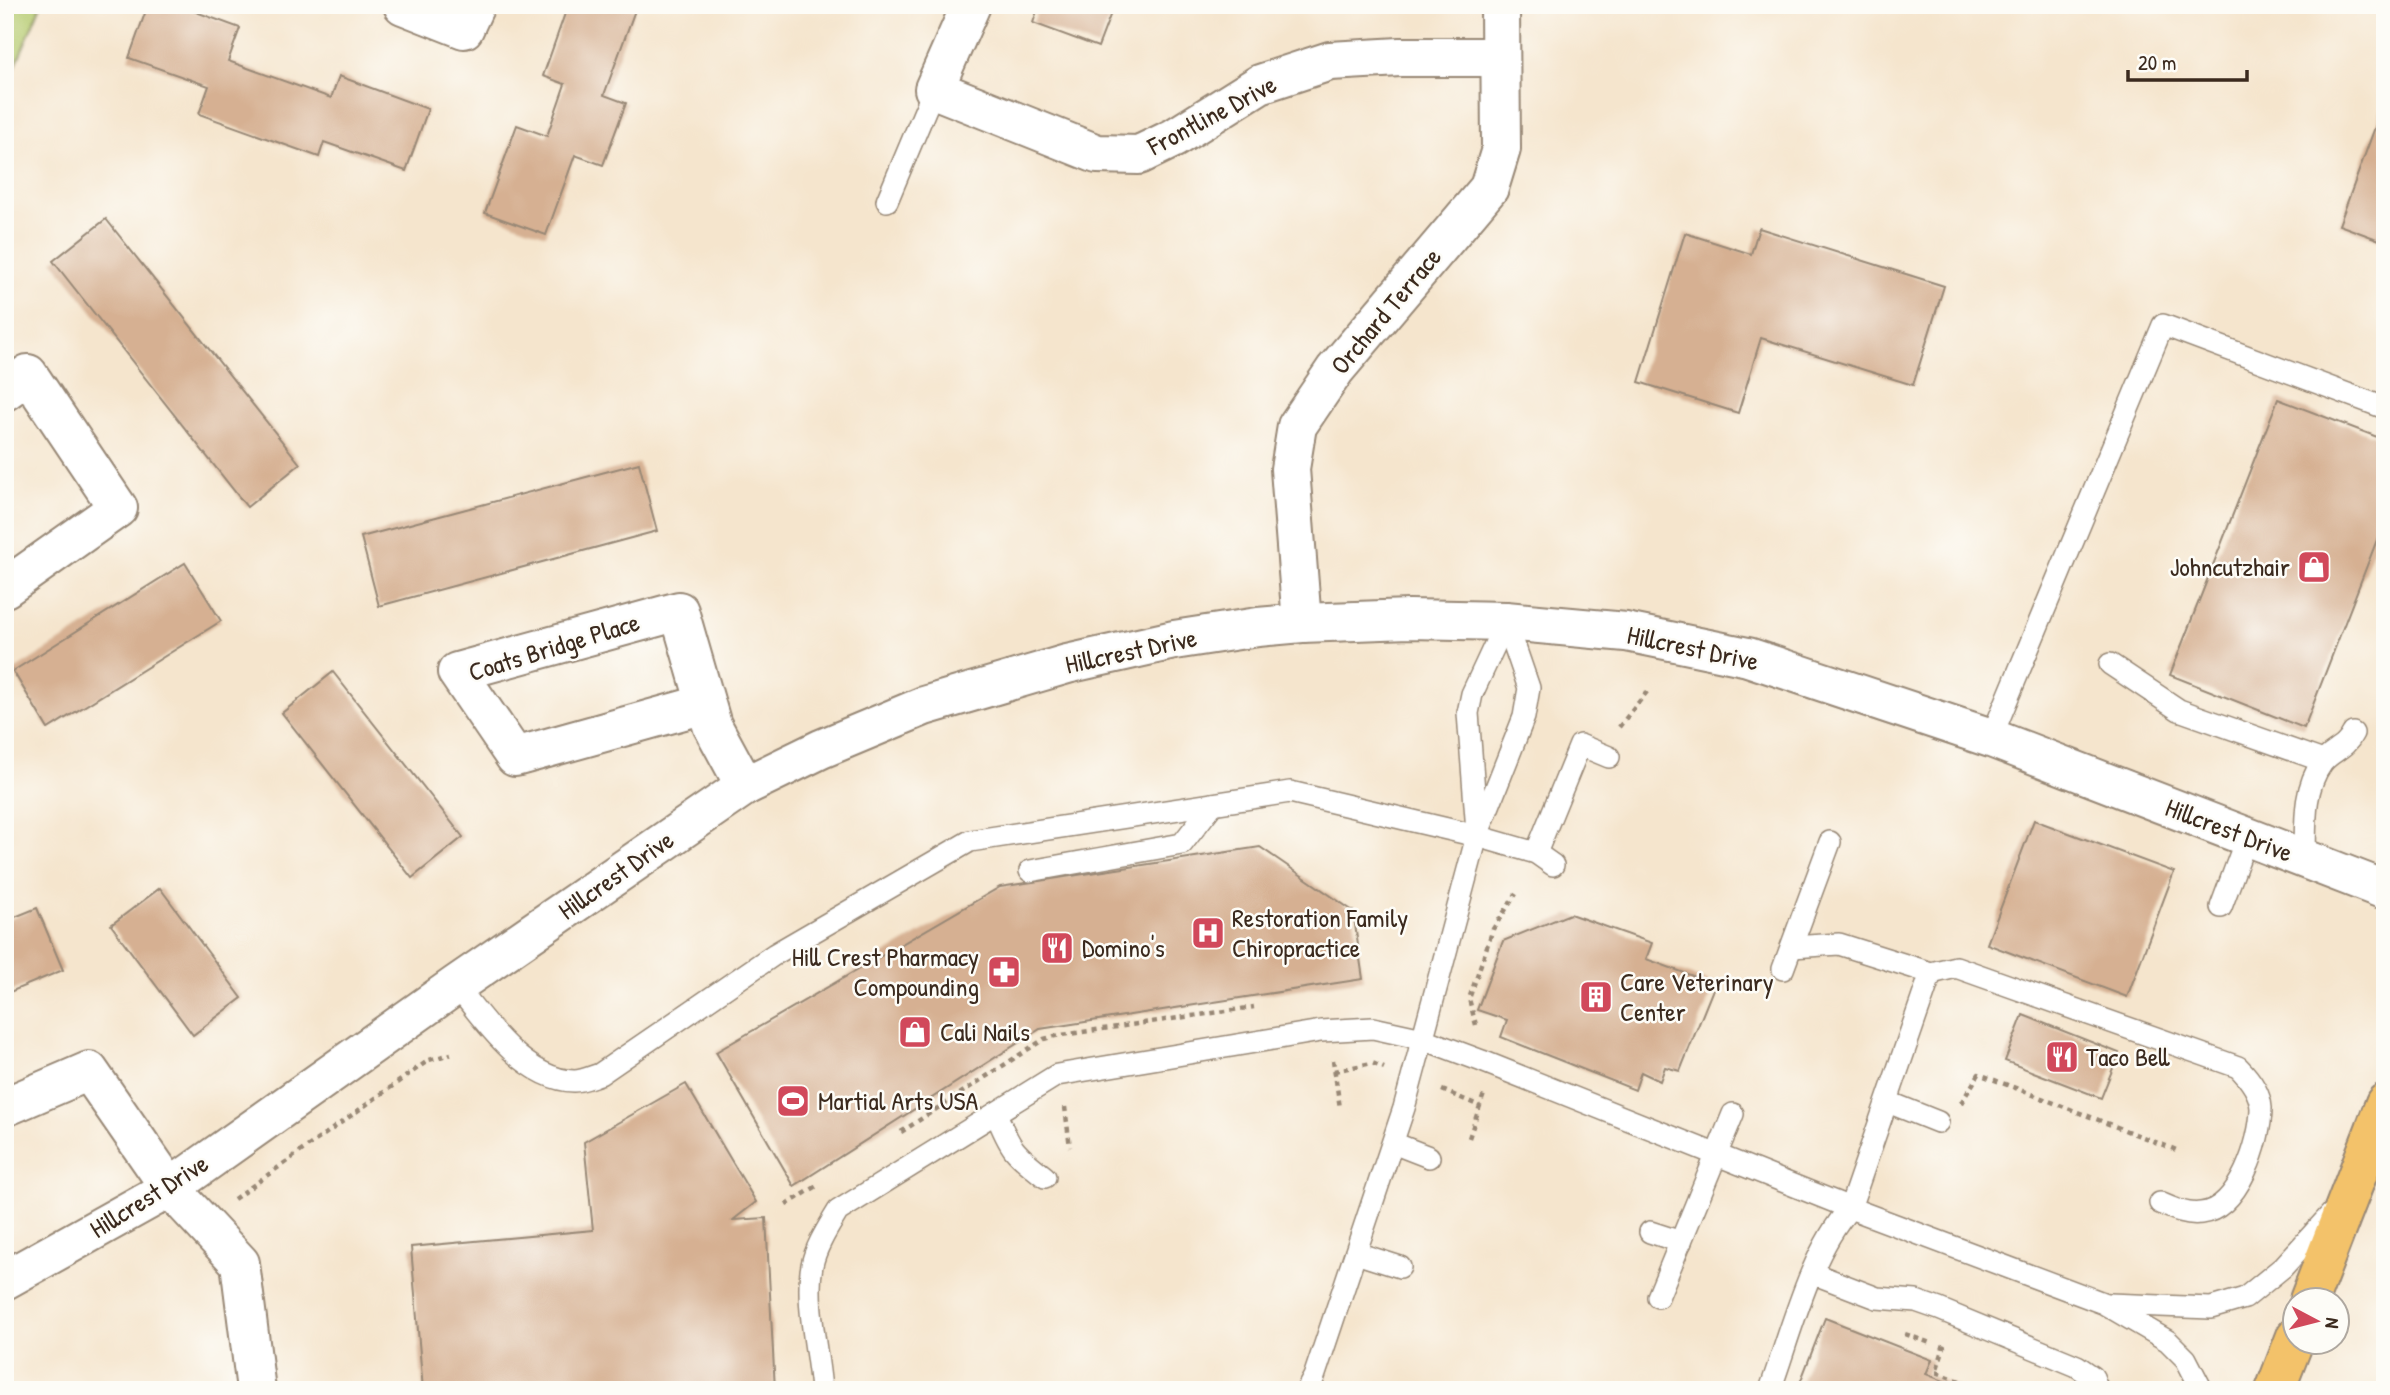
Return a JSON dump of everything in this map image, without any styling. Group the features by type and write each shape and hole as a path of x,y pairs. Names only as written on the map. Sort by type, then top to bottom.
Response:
{"main road":[{"path":"2314,1286 2385,1103"},
{"path":"2275,1390 2288,1356"}],"street":[{"path":"403,5 464,29 475,5"},
{"path":"934,89 971,5"},
{"name":"Orchard Terrace","path":"1302,623 1290,470 1297,426 1335,370 1489,188 1501,149 1500,5"},
{"name":"Frontline Drive","path":"934,89 1097,154 1139,155 1174,138 1260,84 1330,61 1400,57 1500,57"},
{"path":"5,391 28,374 118,508 5,588"},
{"name":"Coats Bridge Place","path":"705,704 515,757 457,672 679,611 712,725 745,786"},
{"name":"Hillcrest Drive","path":"5,1280 170,1188 456,985 745,786 821,749 924,706 1067,664 1174,640 1302,623 1409,619 1506,621 1626,632 1748,657 1991,738 2385,890"},
{"path":"5,1107 89,1071 170,1188 240,1263 256,1390"}],"lane":[{"path":"887,201 934,89"},
{"path":"1991,738 2163,325 2385,408"},
{"path":"1477,836 1468,713 1472,694 1506,621"},
{"path":"1307,1390 1314,1377 1393,1143 1477,836 1524,717 1529,688 1506,621"},
{"path":"2110,664 2179,710 2323,761"},
{"path":"2305,859 2306,808 2312,781 2323,761 2348,744 2353,733"},
{"path":"456,985 487,1025 517,1056 552,1076 576,1081 600,1074 775,954 970,841 1290,792 1477,836 1544,859 1580,745 1609,757"},
{"path":"1030,871 1182,844 1213,804"},
{"path":"2221,907 2247,837"},
{"path":"1783,969 1830,842"},
{"path":"1792,947 1839,944 1931,974 1956,967 2238,1067 2248,1077 2261,1106 2255,1144 2237,1189 2223,1205 2204,1213 2185,1213 2160,1203"},
{"path":"1770,1390 1812,1273 1834,1227 1850,1208 1931,974"},
{"path":"821,1390 809,1287 813,1262 838,1211 1056,1076 1321,1031 1373,1027 1423,1039 1850,1208 2103,1303 2168,1341 2186,1359 2202,1390"},
{"path":"1888,1102 1938,1122"},
{"path":"996,1113 1007,1143 1017,1155 1045,1177"},
{"path":"1658,1297 1733,1114"},
{"path":"1393,1143 1429,1157"},
{"path":"2103,1303 2211,1308 2245,1298 2283,1267 2320,1229 2352,1185"},
{"path":"1650,1232 1681,1242"},
{"path":"1356,1253 1399,1267"},
{"path":"1812,1273 1877,1298 1916,1301 1952,1314 2077,1366 2093,1377 2098,1390"}],"path":[{"path":"1619,727 1650,688"},
{"path":"1476,1026 1469,999 1493,929 1516,894"},
{"path":"233,1199 429,1060 451,1054"},
{"path":"1959,1105 1979,1074 2179,1152"},
{"path":"1469,1138 1486,1090"},
{"path":"1895,1331 1944,1347 1936,1372 1983,1390"}],"green space":[{"path":"5,5 41,5 5,91"}],"building":[{"path":"148,5 177,5 240,28 228,61 331,98 339,76 428,109 406,171 324,142 319,157 199,114 209,86 129,58"},
{"path":"568,5 621,5 635,10 604,95 626,103 603,165 575,155 546,235 485,213 517,125 547,136 565,84 543,76"},
{"path":"1039,5 1114,5 1098,47 1033,23"},
{"path":"2385,103 2385,242 2339,225"},
{"path":"106,219 300,464 247,507 53,261"},
{"path":"1759,228 1944,286 1913,385 1761,338 1738,413 1639,382 1685,233 1751,254"},
{"path":"2278,399 2385,440 2385,519 2304,728 2170,675"},
{"path":"639,463 657,531 379,606 361,537"},
{"path":"185,563 221,621 48,729 13,671"},
{"path":"333,672 463,837 412,878 282,713"},
{"path":"2034,820 2174,872 2127,997 1987,944"},
{"path":"1260,847 1353,911 1363,979 1040,1029 794,1186 716,1052 1000,887"},
{"path":"160,888 242,998 193,1035 111,925"},
{"path":"37,908 63,970 5,994 5,921"},
{"name":"Care Veterinary Center","path":"1570,914 1652,943 1646,959 1715,984 1680,1071 1665,1067 1660,1081 1641,1072 1635,1090 1501,1037 1507,1020 1477,1010 1503,941"},
{"name":"Taco Bell","path":"2023,1015 2119,1053 2101,1098 2005,1061"},
{"path":"686,1084 756,1202 733,1220 766,1218 775,1390 423,1390 411,1247 593,1230 584,1142"},
{"path":"1825,1318 1932,1360 1926,1374 1966,1390 1798,1388"}],"place":[{"name":"Johncutzhair","path":"2314,567"},
{"name":"Restoration Family Chiropractice","path":"1208,933"},
{"name":"Domino's","path":"1057,948"},
{"name":"Hill Crest Pharmacy Compounding","path":"1004,972"},
{"name":"Care Veterinary Center","path":"1596,997"},
{"name":"Cali Nails","path":"915,1032"},
{"name":"Taco Bell","path":"2062,1057"},
{"name":"Martial Arts USA","path":"793,1101"}]}
